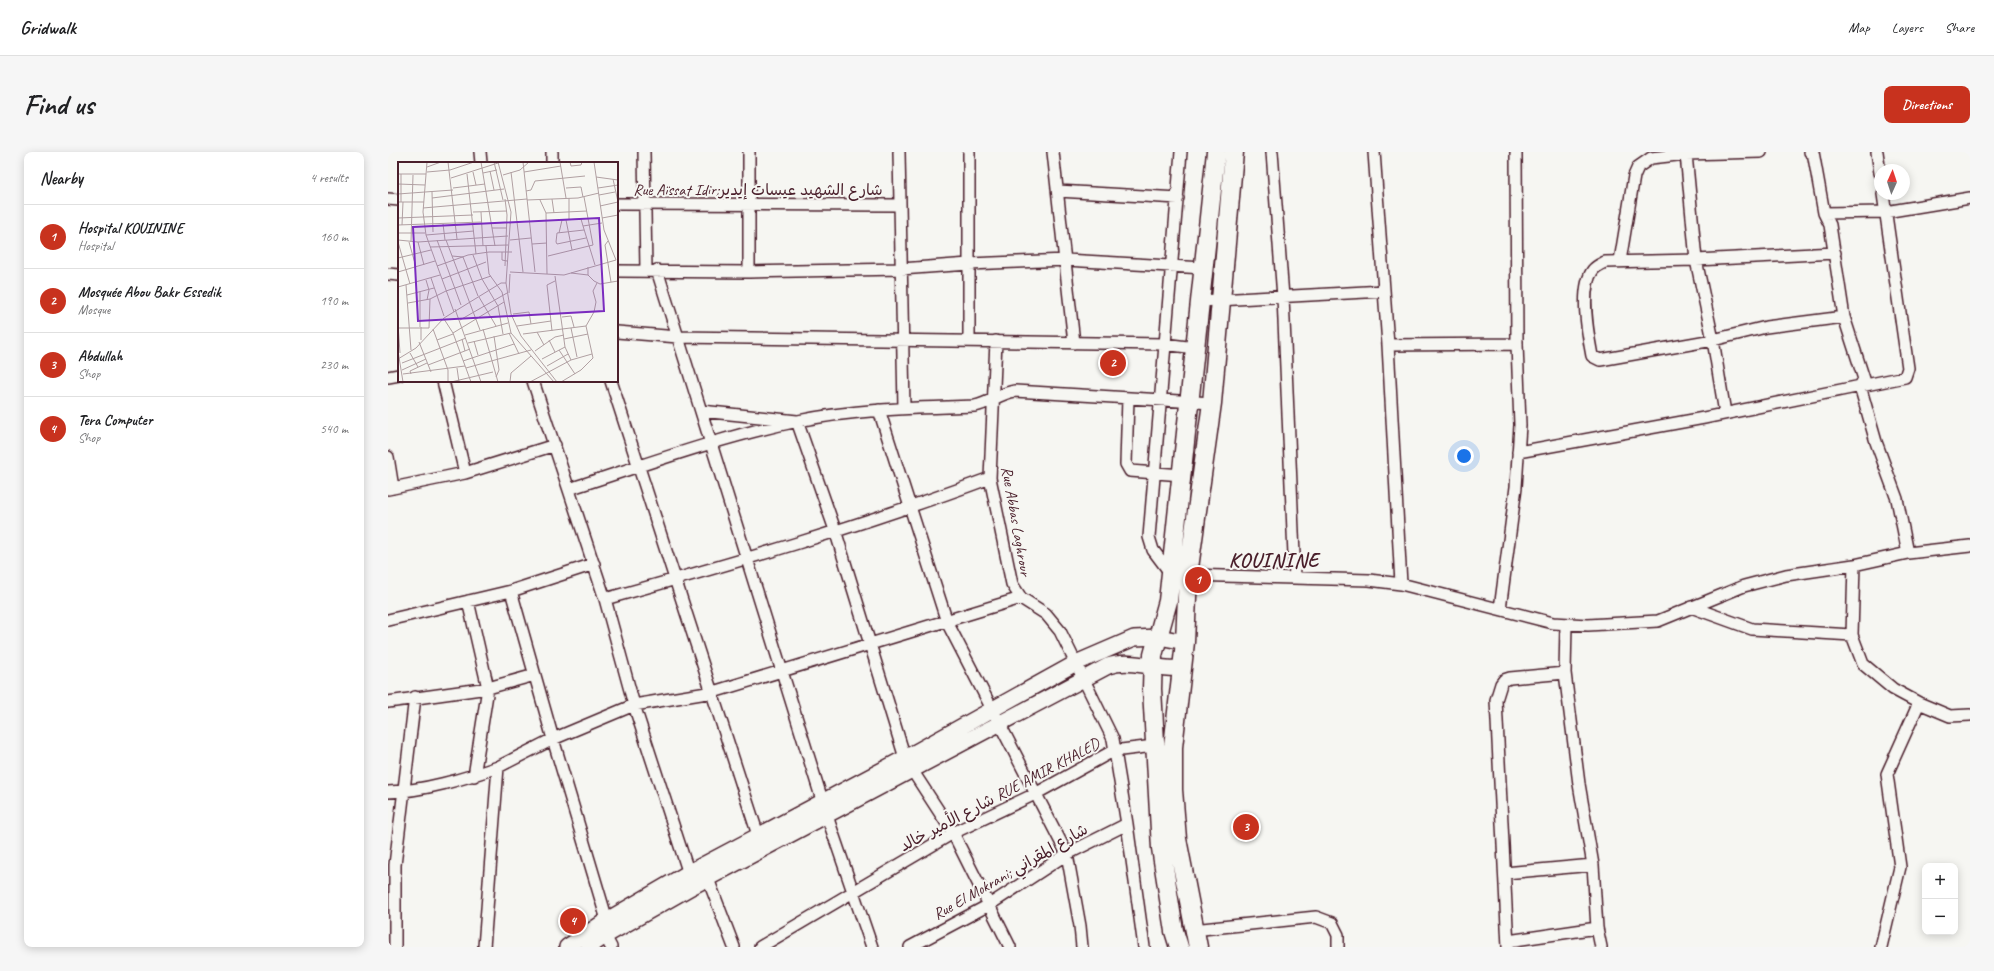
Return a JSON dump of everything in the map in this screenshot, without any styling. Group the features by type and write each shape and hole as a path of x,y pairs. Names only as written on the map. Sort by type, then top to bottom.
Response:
{"highway":[{"path":"1198,947 1193,930 1177,839 1173,790 1173,747 1185,642 1180,575 1182,475 1216,152"},
{"path":"1178,947 1161,848 1154,746 1155,722 1152,667 1168,601 1180,575 1212,403 1234,152"}],"main road":[{"path":"567,947 607,920 690,880 708,879 827,816 992,709 1076,663 1126,640 1144,637 1159,637 1185,642"},
{"path":"589,947 608,942 690,880 703,865 758,835 823,801 999,723 1084,678 1115,664 1134,663 1168,670 1182,668"}],"street":[{"path":"480,152 481,162"},
{"path":"644,152 645,204 651,270 678,337 827,816 872,947"},
{"path":"749,152 749,272"},
{"path":"899,152 904,408"},
{"path":"969,152 969,341"},
{"path":"1053,152 1074,343"},
{"path":"1181,152 1164,344 1149,542 1153,550 1180,575 1369,580 1401,584 1553,623 1588,625 1658,621 1744,586 1786,575 1854,565 1908,553 1970,546"},
{"path":"1272,152 1283,297 1295,578"},
{"path":"1374,152 1388,345 1401,584"},
{"path":"1500,609 1515,494 1520,425 1517,344 1516,152"},
{"path":"1620,262 1634,176 1638,167 1651,158 1686,154 1762,152"},
{"path":"1810,152 1813,152 1824,213 1830,225 1844,317 1864,379 1860,386 1876,442 1897,499 1908,553"},
{"path":"1877,152 1879,164"},
{"path":"1686,154 1696,260 1713,340 1725,413"},
{"path":"1058,191 1178,198"},
{"path":"1824,213 1885,212 1970,198"},
{"path":"388,199 398,200"},
{"path":"1518,452 1898,380 1905,377 1908,368 1884,200"},
{"name":"Rue Aïssat Idir;شارع الشهيد عيسات إيدير","path":"618,204 900,205"},
{"path":"1834,253 1696,260 1605,262 1594,269 1587,281 1588,336 1592,356 1600,360 1713,340 1766,327 1844,317"},
{"path":"618,271 651,270 749,272 901,270 969,264 1066,260 1204,268"},
{"path":"388,274 398,275"},
{"path":"1200,301 1384,291"},
{"path":"618,332 678,337 1164,344 1195,348"},
{"name":"Rue Abbas Laghrour","path":"996,341 990,478 1012,584 1021,598 1053,621 1084,678 1113,739 1113,752 1127,824 1144,947"},
{"path":"1388,345 1517,344"},
{"path":"388,377 398,375"},
{"path":"443,382 465,473"},
{"path":"533,382 594,564 634,705 690,880"},
{"path":"611,382 677,580 758,835"},
{"path":"569,489 710,443 797,421 879,410 975,406 1003,394 1015,391 1212,403"},
{"path":"1128,398 1126,464 1130,471 1182,475"},
{"path":"879,410 947,622 1067,854 1080,926 1082,947"},
{"path":"701,411 797,421"},
{"path":"797,421 835,530 908,764 953,833 1010,947"},
{"path":"388,457 391,488 465,473 555,445"},
{"path":"605,599 677,580 910,508 990,478"},
{"path":"388,620 511,591 594,564"},
{"path":"1854,565 1852,635 1863,664 1893,689 1919,703 1950,716 1970,715"},
{"path":"511,591 534,676 607,920"},
{"path":"388,792 404,792 474,776 498,767 553,739 634,705 713,692 782,670 947,622 1021,598"},
{"path":"468,601 488,688 474,776"},
{"path":"1691,607 1752,629 1852,635"},
{"path":"1566,624 1565,673 1579,784 1593,865 1597,928 1601,947"},
{"path":"1565,673 1510,678 1504,680 1496,700 1508,944 1597,928"},
{"path":"388,702 415,697 488,688 534,676"},
{"path":"395,947 395,865 415,697"},
{"path":"1881,947 1900,868 1887,774 1919,703"},
{"name":"شارع الأمير خالد RUE AMIR KHALED","path":"760,947 953,833 1035,794 1113,752 1154,746"},
{"path":"484,947 498,767"},
{"name":"Rue El Mokrani; شارع المقراني","path":"910,947 989,905 1067,854 1127,824"},
{"path":"703,865 734,947"},
{"path":"1505,873 1593,865"},
{"path":"1193,930 1316,917 1332,923 1338,935 1338,947"}],"place":[{"name":"Mosquée Abou Bakr Essedik","path":"1113,363"},
{"name":"Hospital KOUININE","path":"1198,580"},
{"name":"Abdullah","path":"1246,827"},
{"name":"Tera Computer","path":"573,921"}],"district":[{"name":"KOUININE","path":"1274,560"}]}
